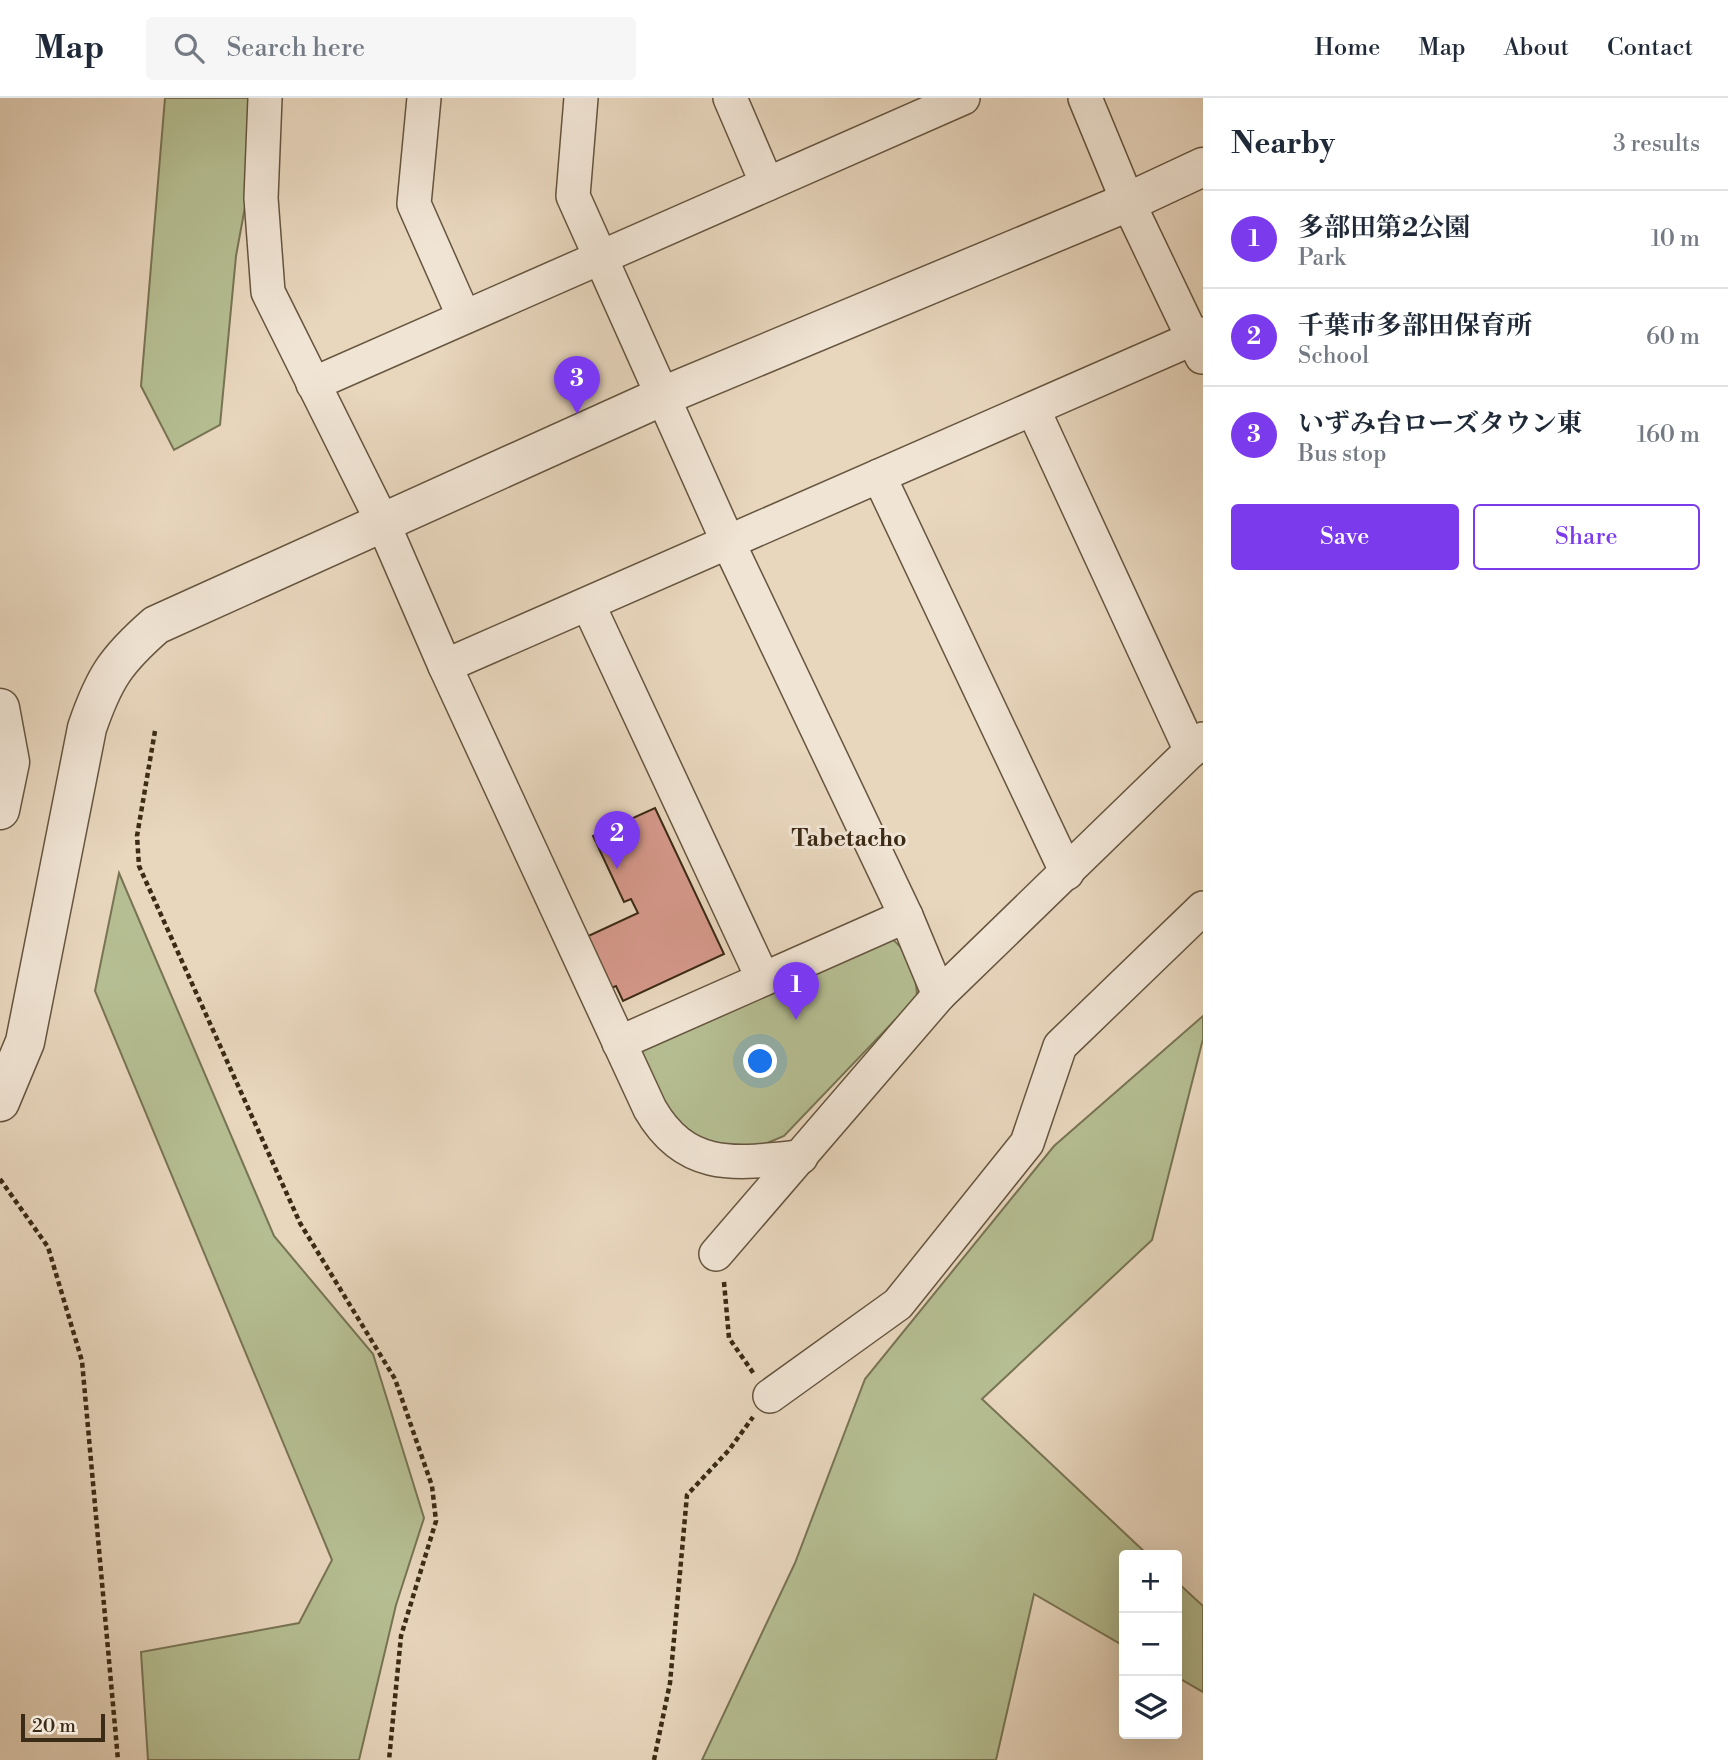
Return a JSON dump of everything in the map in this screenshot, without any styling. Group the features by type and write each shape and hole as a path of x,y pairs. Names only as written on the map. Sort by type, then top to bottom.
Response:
{"street":[{"path":"265,98 261,198 268,292 382,521 445,666 662,1130 682,1148 708,1158 734,1163 801,1157"},
{"path":"424,98 414,204 464,317"},
{"path":"581,98 573,196 729,542 906,916 939,995"},
{"path":"730,98 767,184"},
{"path":"313,384 767,184 914,108 963,98"},
{"path":"445,666 1033,409 1200,344 1128,202 1085,98"},
{"path":"1,1097 25,1042 87,728 101,686 125,652 156,625 663,396 1128,202 1203,166"},
{"path":"716,1254 939,995 1197,745 1033,409"},
{"path":"879,476 1067,873"},
{"path":"588,604 763,979"},
{"path":"0,708 10,762 0,810"},
{"path":"770,1396 898,1304 1027,1143 1060,1046 1203,908"},
{"path":"619,1043 906,916"}],"path":[{"path":"155,731 137,836 139,866 300,1223 395,1379 432,1486 436,1521 401,1636 389,1760"},
{"path":"0,1179 48,1247 82,1361 118,1760"},
{"path":"653,1760 670,1683 687,1495 729,1450 770,1396 729,1338 726,1290 716,1254"}],"green space":[{"path":"165,98 265,98 236,256 220,425 174,450 141,386"},
{"path":"119,873 274,1236 373,1354 424,1518 396,1605 359,1760 148,1760 141,1652 299,1623 332,1560 95,991"},
{"path":"888,936 901,948 910,963 917,997 784,1136 743,1153 699,1141 666,1111 641,1058 644,1044"},
{"path":"1203,1016 1203,1039 1152,1240 982,1399 1143,1550 1119,1550 1119,1643 1034,1594 996,1760 702,1760 795,1563 865,1379 1054,1146"},
{"path":"1182,1587 1203,1606 1203,1692 1182,1680"}],"building":[{"path":"655,808 724,954 623,1001 616,986 609,989 584,938 638,913 631,899 624,902 593,836"}],"place":[{"name":"いずみ台ローズタウン東","path":"577,414"},
{"name":"千葉市多部田保育所","path":"617,869"},
{"name":"多部田第2公園","path":"796,1020"}],"district":[{"name":"Tabetacho","path":"849,838"}]}
